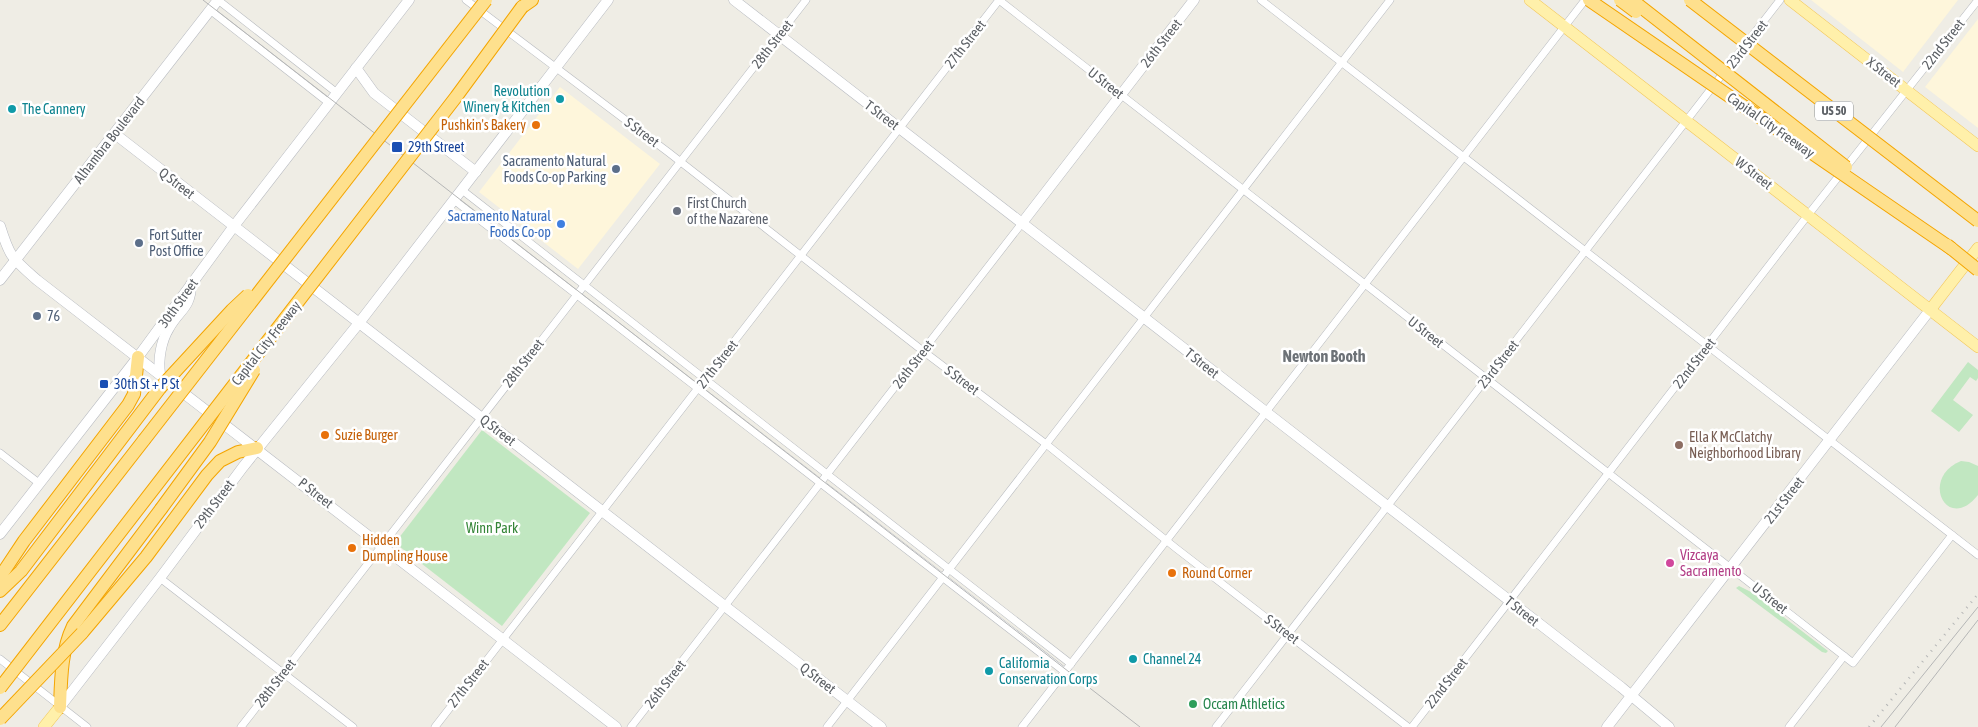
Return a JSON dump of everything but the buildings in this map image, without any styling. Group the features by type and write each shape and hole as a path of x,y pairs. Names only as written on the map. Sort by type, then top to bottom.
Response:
{"highway":[{"path":"0,625 486,0"},
{"name":"Capital City Freeway","path":"1590,0 1952,249"},
{"path":"1620,0 1759,99"},
{"name":"US 50","path":"1632,0 1759,99"},
{"name":"US 50","path":"1690,0 1978,221"},
{"name":"Capital City Freeway","path":"0,688 456,97 527,2"},
{"name":"Capital City Freeway","path":"1759,99 1978,270"},
{"path":"0,590 21,571 160,388 232,310 272,273"},
{"path":"60,707 62,666 67,640 73,626 210,442 282,322"},
{"path":"0,577 128,405 134,394 138,357"},
{"path":"0,719 82,633 146,557 207,475 220,461 238,452 257,448"}],"main road":[{"name":"Alhambra Boulevard","path":"0,280 218,0"},
{"name":"30th Street","path":"0,534 138,357 234,226 409,0"},
{"name":"29th Street","path":"44,727 160,578 207,512 359,323 608,0"},
{"name":"T Street","path":"734,0 1670,727"},
{"name":"26th Street","path":"1022,223 1194,0"},
{"name":"W Street","path":"1530,0 1978,347"},
{"name":"X Street","path":"1790,0 1978,146"},
{"path":"356,68 374,93 476,172"},
{"name":"Q Street","path":"114,134 881,727"},
{"path":"0,226 7,249 15,261"},
{"name":"21st Street","path":"1607,727 1978,248"},
{"name":"P Street","path":"15,261 616,727"},
{"path":"160,374 159,364 163,343 168,329 191,298 191,284"}],"street":[{"path":"218,0 337,93"},
{"name":"S Street","path":"466,0 681,162 1410,727"},
{"name":"28th Street","path":"240,727 806,0"},
{"name":"U Street","path":"999,0 1853,663 1952,535"},
{"name":"27th Street","path":"434,727 603,512 999,0"},
{"path":"1261,0 1978,555"},
{"path":"827,727 1390,0"},
{"path":"1022,727 1585,0"},
{"name":"23rd Street","path":"1216,727 1780,0"},
{"name":"22nd Street","path":"1410,727 1510,601 1808,215 1978,0"},
{"path":"210,10 329,103"},
{"path":"462,190 1071,664"},
{"path":"454,200 1065,672"},
{"name":"26th Street","path":"631,727 1022,223"},
{"path":"0,453 40,484"},
{"path":"160,578 353,727"},
{"path":"1789,727 1844,656"},
{"path":"0,659 87,727"}],"shaded area":[{"path":"1811,0 1958,0 1903,72"},
{"path":"1978,19 1978,128 1925,87"},
{"path":"560,87 660,164 578,269 479,192"}],"green space":[{"path":"1968,362 1978,370 1978,378 1976,381 1970,377 1953,400 1973,415 1959,432 1931,411"},
{"name":"Winn Park","path":"482,430 590,513 502,626 395,543"},
{"path":"1961,461 1978,466 1978,495 1967,505 1956,509 1948,506 1942,499 1940,490 1942,479 1948,469"},
{"path":"1739,586 1751,592 1828,651 1826,653 1822,652 1736,588"}],"tram line":[{"path":"203,0 1140,727"},
{"path":"1881,727 1978,607"},
{"path":"1895,727 1978,620"}],"railway":[{"path":"1869,727 1978,594"}],"place":[{"name":"Revolution Winery & Kitchen","path":"560,99"},
{"name":"The Cannery","path":"12,109"},
{"name":"Pushkin's Bakery","path":"536,125"},
{"name":"29th Street","path":"397,147"},
{"name":"Sacramento Natural Foods Co-op Parking","path":"616,169"},
{"name":"First Church of the Nazarene","path":"677,211"},
{"name":"Sacramento Natural Foods Co-op","path":"561,224"},
{"name":"Fort Sutter Post Office","path":"139,243"},
{"name":"76","path":"37,316"},
{"name":"30th St + P St","path":"104,384"},
{"name":"Suzie Burger","path":"325,435"},
{"name":"Ella K McClatchy Neighborhood Library","path":"1679,445"},
{"name":"Hidden Dumpling House","path":"352,548"},
{"name":"Vizcaya Sacramento","path":"1670,563"},
{"name":"Round Corner","path":"1172,573"},
{"name":"Channel 24","path":"1133,659"},
{"name":"California Conservation Corps","path":"989,671"},
{"name":"Occam Athletics","path":"1193,704"}],"district":[{"name":"Newton Booth","path":"1324,356"}]}
